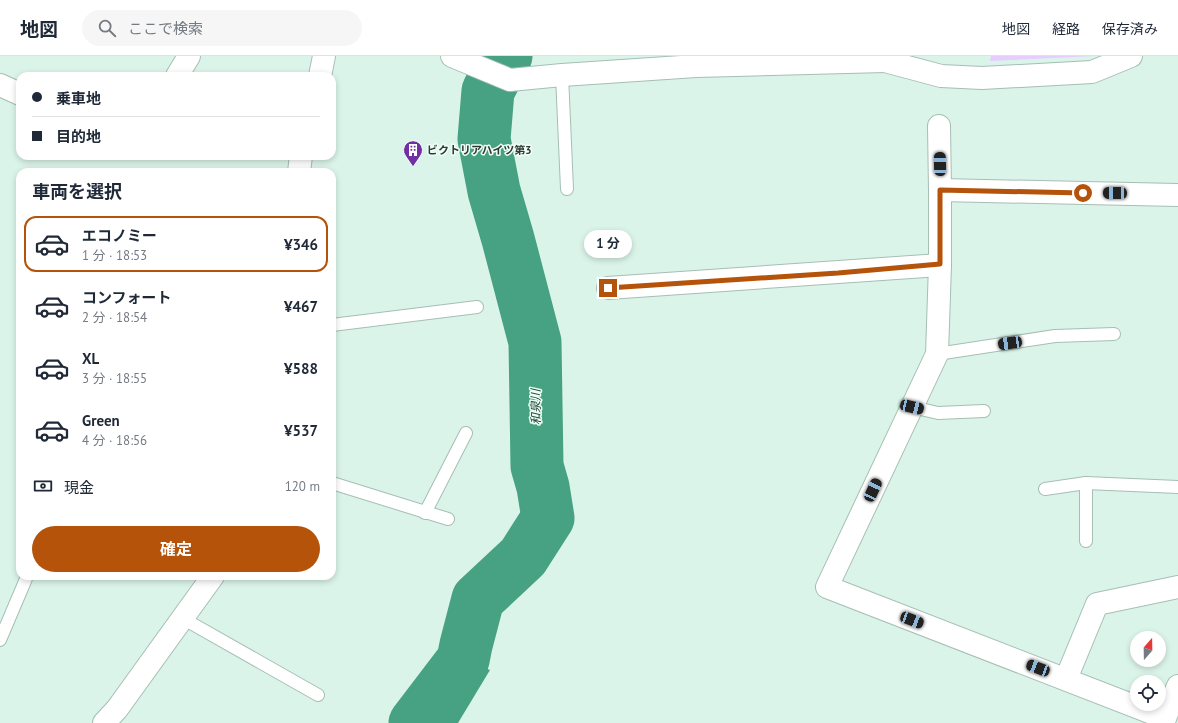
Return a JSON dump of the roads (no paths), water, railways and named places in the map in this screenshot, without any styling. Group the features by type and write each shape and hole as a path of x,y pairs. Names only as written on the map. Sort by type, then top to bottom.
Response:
{"street":[{"path":"180,72 189,56"},
{"path":"321,72 324,56"},
{"path":"452,56 501,76 562,75 697,61 885,58 941,76 982,78 1092,72 1131,56"},
{"path":"0,85 16,92"},
{"path":"939,126 940,264 937,354 827,587 1066,679 1163,720 1178,686"},
{"path":"940,190 1178,195"},
{"path":"608,288 838,273 940,264"},
{"path":"104,723 117,709 210,580"},
{"path":"1066,679 1097,604 1178,587"}],"lane":[{"path":"562,75 567,189"},
{"path":"336,325 477,307"},
{"path":"937,354 1054,336 1114,334"},
{"path":"912,407 938,413 984,411"},
{"path":"425,513 466,433"},
{"path":"1045,489 1086,483 1178,487"},
{"path":"1086,483 1086,541"},
{"path":"336,484 448,519"},
{"path":"0,640 25,580"},
{"path":"182,618 318,695"}],"waterway":[{"name":"和泉川","path":"415,723 463,660 478,599 523,557 548,518 543,487 537,466 535,342 494,191 484,139 488,91 506,56"}],"place":[{"name":"ビクトリアハイツ第3","path":"413,167"}]}
